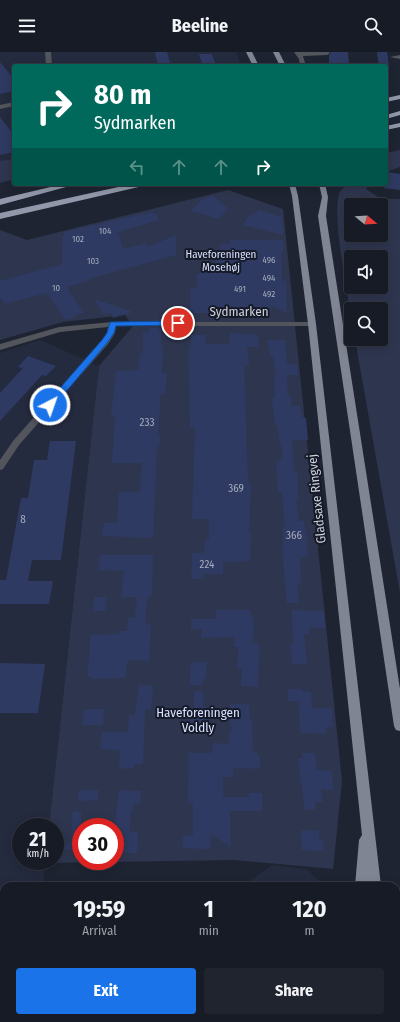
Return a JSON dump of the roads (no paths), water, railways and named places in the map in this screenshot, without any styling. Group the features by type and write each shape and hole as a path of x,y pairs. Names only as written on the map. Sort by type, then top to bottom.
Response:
{"highway":[{"path":"388,100 400,97"},
{"path":"388,108 400,105"},
{"path":"388,116 400,113"},
{"path":"388,128 400,125"},
{"path":"0,199 43,186"},
{"path":"0,202 65,186"},
{"path":"0,211 103,186"},
{"path":"0,216 134,186"}],"main road":[{"path":"249,52 255,64"},
{"path":"276,52 282,64"},
{"name":"Gladsaxe Ringvej","path":"293,186 296,196 312,324 367,810 374,882"},
{"path":"322,186 325,197 322,216 400,726"},
{"name":"Gladsaxe Ringvej","path":"362,882 367,810"}],"street":[{"path":"48,52 49,64"},
{"path":"297,53 328,53"},
{"path":"297,53 302,59 303,64"},
{"path":"393,57 400,57"},
{"path":"0,107 12,104"},
{"path":"0,467 16,444 105,342 111,333 112,324"},
{"name":"Sydmarken","path":"0,347 58,330 112,324 312,324"}],"park label":[{"name":"Haveforeningen Mosehøj","path":"221,260"},
{"name":"Haveforeningen Voldly","path":"198,720"}]}
